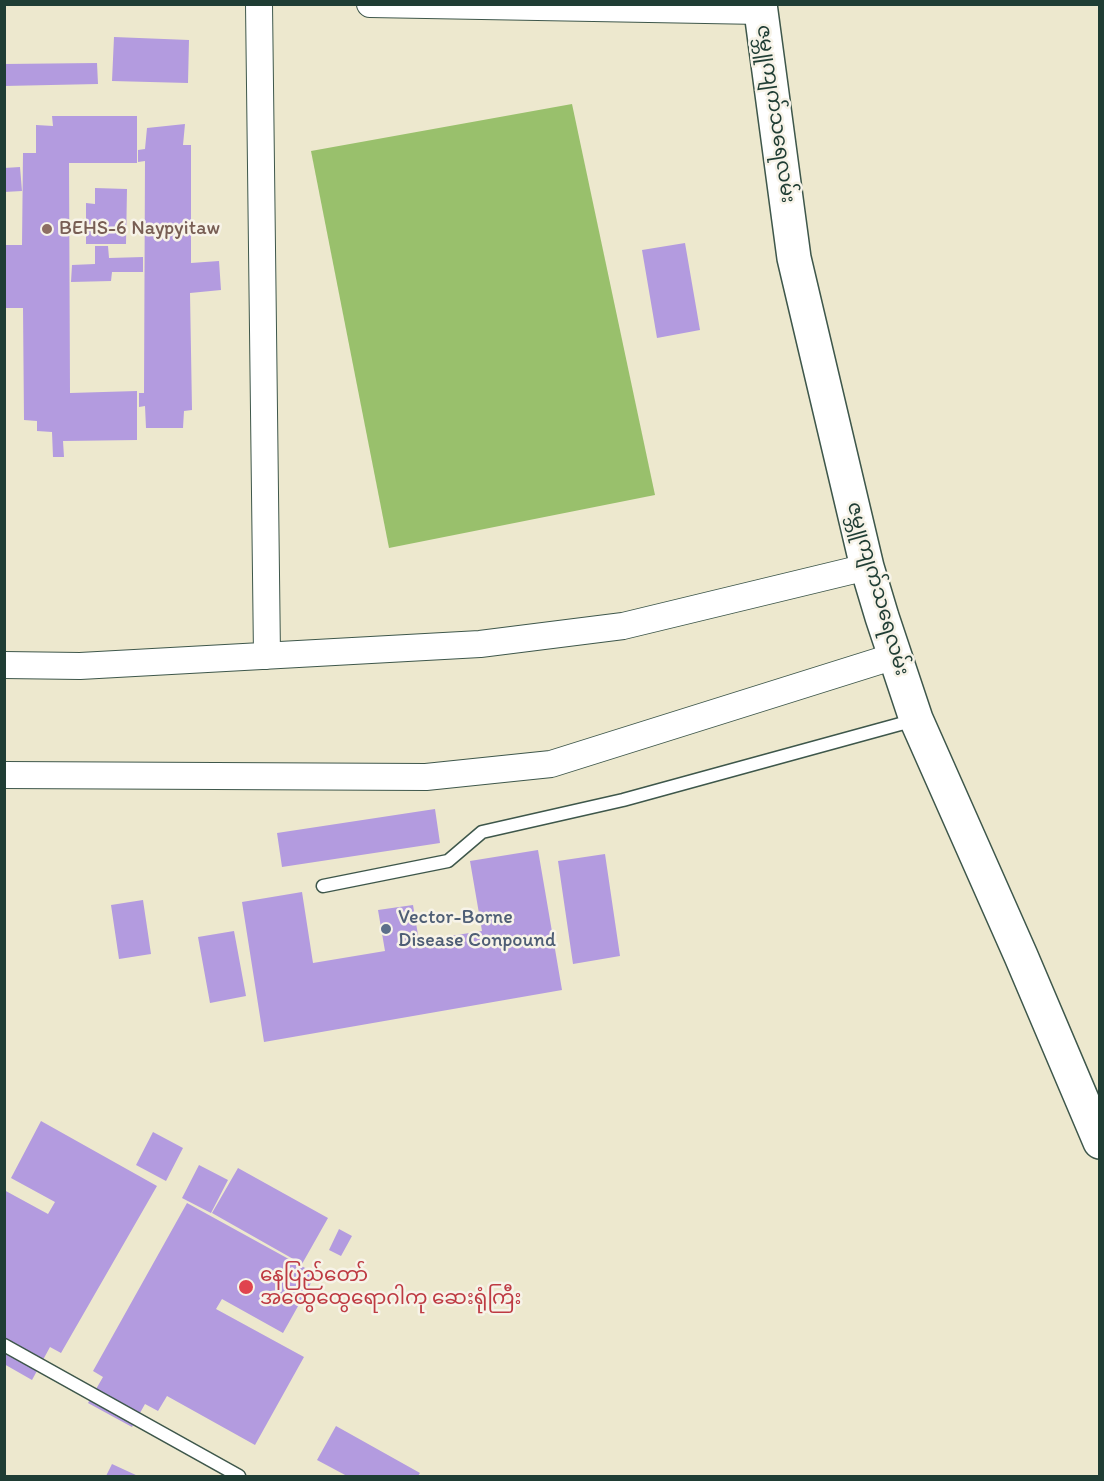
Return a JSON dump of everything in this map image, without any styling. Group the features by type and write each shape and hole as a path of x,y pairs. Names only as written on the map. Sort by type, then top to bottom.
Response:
{"main road":[{"name":"ဇမ္ဘူကျက်သရေလမ်း","path":"760,8 794,258 867,567 916,719 1100,1142"}],"street":[{"path":"259,4 267,656"},
{"path":"370,4 760,8"},
{"path":"4,665 80,666 480,644 623,626 867,567"},
{"path":"4,775 426,777 551,764 895,656"}],"lane":[{"path":"323,886 448,861 482,832 622,800 916,719"},
{"path":"4,1345 239,1476"}],"green space":[{"path":"572,104 655,495 389,548 311,151"}],"building":[{"path":"114,37 189,40 188,83 112,81"},
{"path":"97,63 98,84 4,86 4,64"},
{"path":"52,116 137,116 137,163 69,163 70,393 137,391 137,440 63,441 64,457 53,457 52,432 37,431 37,421 24,420 23,308 4,308 4,245 22,245 23,153 36,153 36,125 53,126"},
{"path":"185,124 183,145 191,145 191,263 219,261 221,290 190,293 192,410 184,411 183,428 146,428 145,406 139,407 139,393 144,393 145,161 138,162 138,150 145,149 147,128"},
{"path":"20,167 22,191 4,192 4,168"},
{"path":"95,188 127,189 126,244 86,244 86,203 95,204"},
{"path":"685,243 700,330 657,338 642,250"},
{"path":"95,246 108,246 109,258 143,257 143,272 112,272 111,281 71,282 72,265 95,264"},
{"path":"435,809 440,843 282,867 277,833"},
{"path":"538,850 562,990 264,1042 242,902 302,892 313,963 385,951 378,910 413,905 419,941 482,931 470,861"},
{"path":"605,854 620,956 573,964 558,861"},
{"path":"143,900 151,954 119,959 111,905"},
{"path":"234,931 246,996 210,1003 198,937"},
{"path":"41,1121 157,1186 61,1353 50,1347 32,1380 4,1364 4,1190 48,1214 55,1202 11,1178"},
{"path":"153,1132 183,1148 166,1181 136,1165"},
{"path":"199,1165 228,1180 211,1213 182,1198"},
{"path":"238,1168 328,1218 302,1264 212,1213"},
{"path":"187,1203 316,1274 283,1333 222,1299 216,1309 304,1357 255,1445 167,1396 158,1411 145,1404 132,1427 88,1403 103,1377 93,1371"},
{"path":"339,1229 352,1236 341,1256 329,1250"},
{"path":"336,1426 420,1473 418,1476 347,1476 317,1460"},
{"path":"112,1464 138,1476 106,1476"}],"place":[{"name":"BEHS-6 Naypyitaw","path":"47,229"},
{"name":"Vector-Borne Disease Conpound","path":"386,929"},
{"name":"နေပြည်တော် အထွေထွေရောဂါကု ဆေးရုံကြီး","path":"246,1287"}]}
